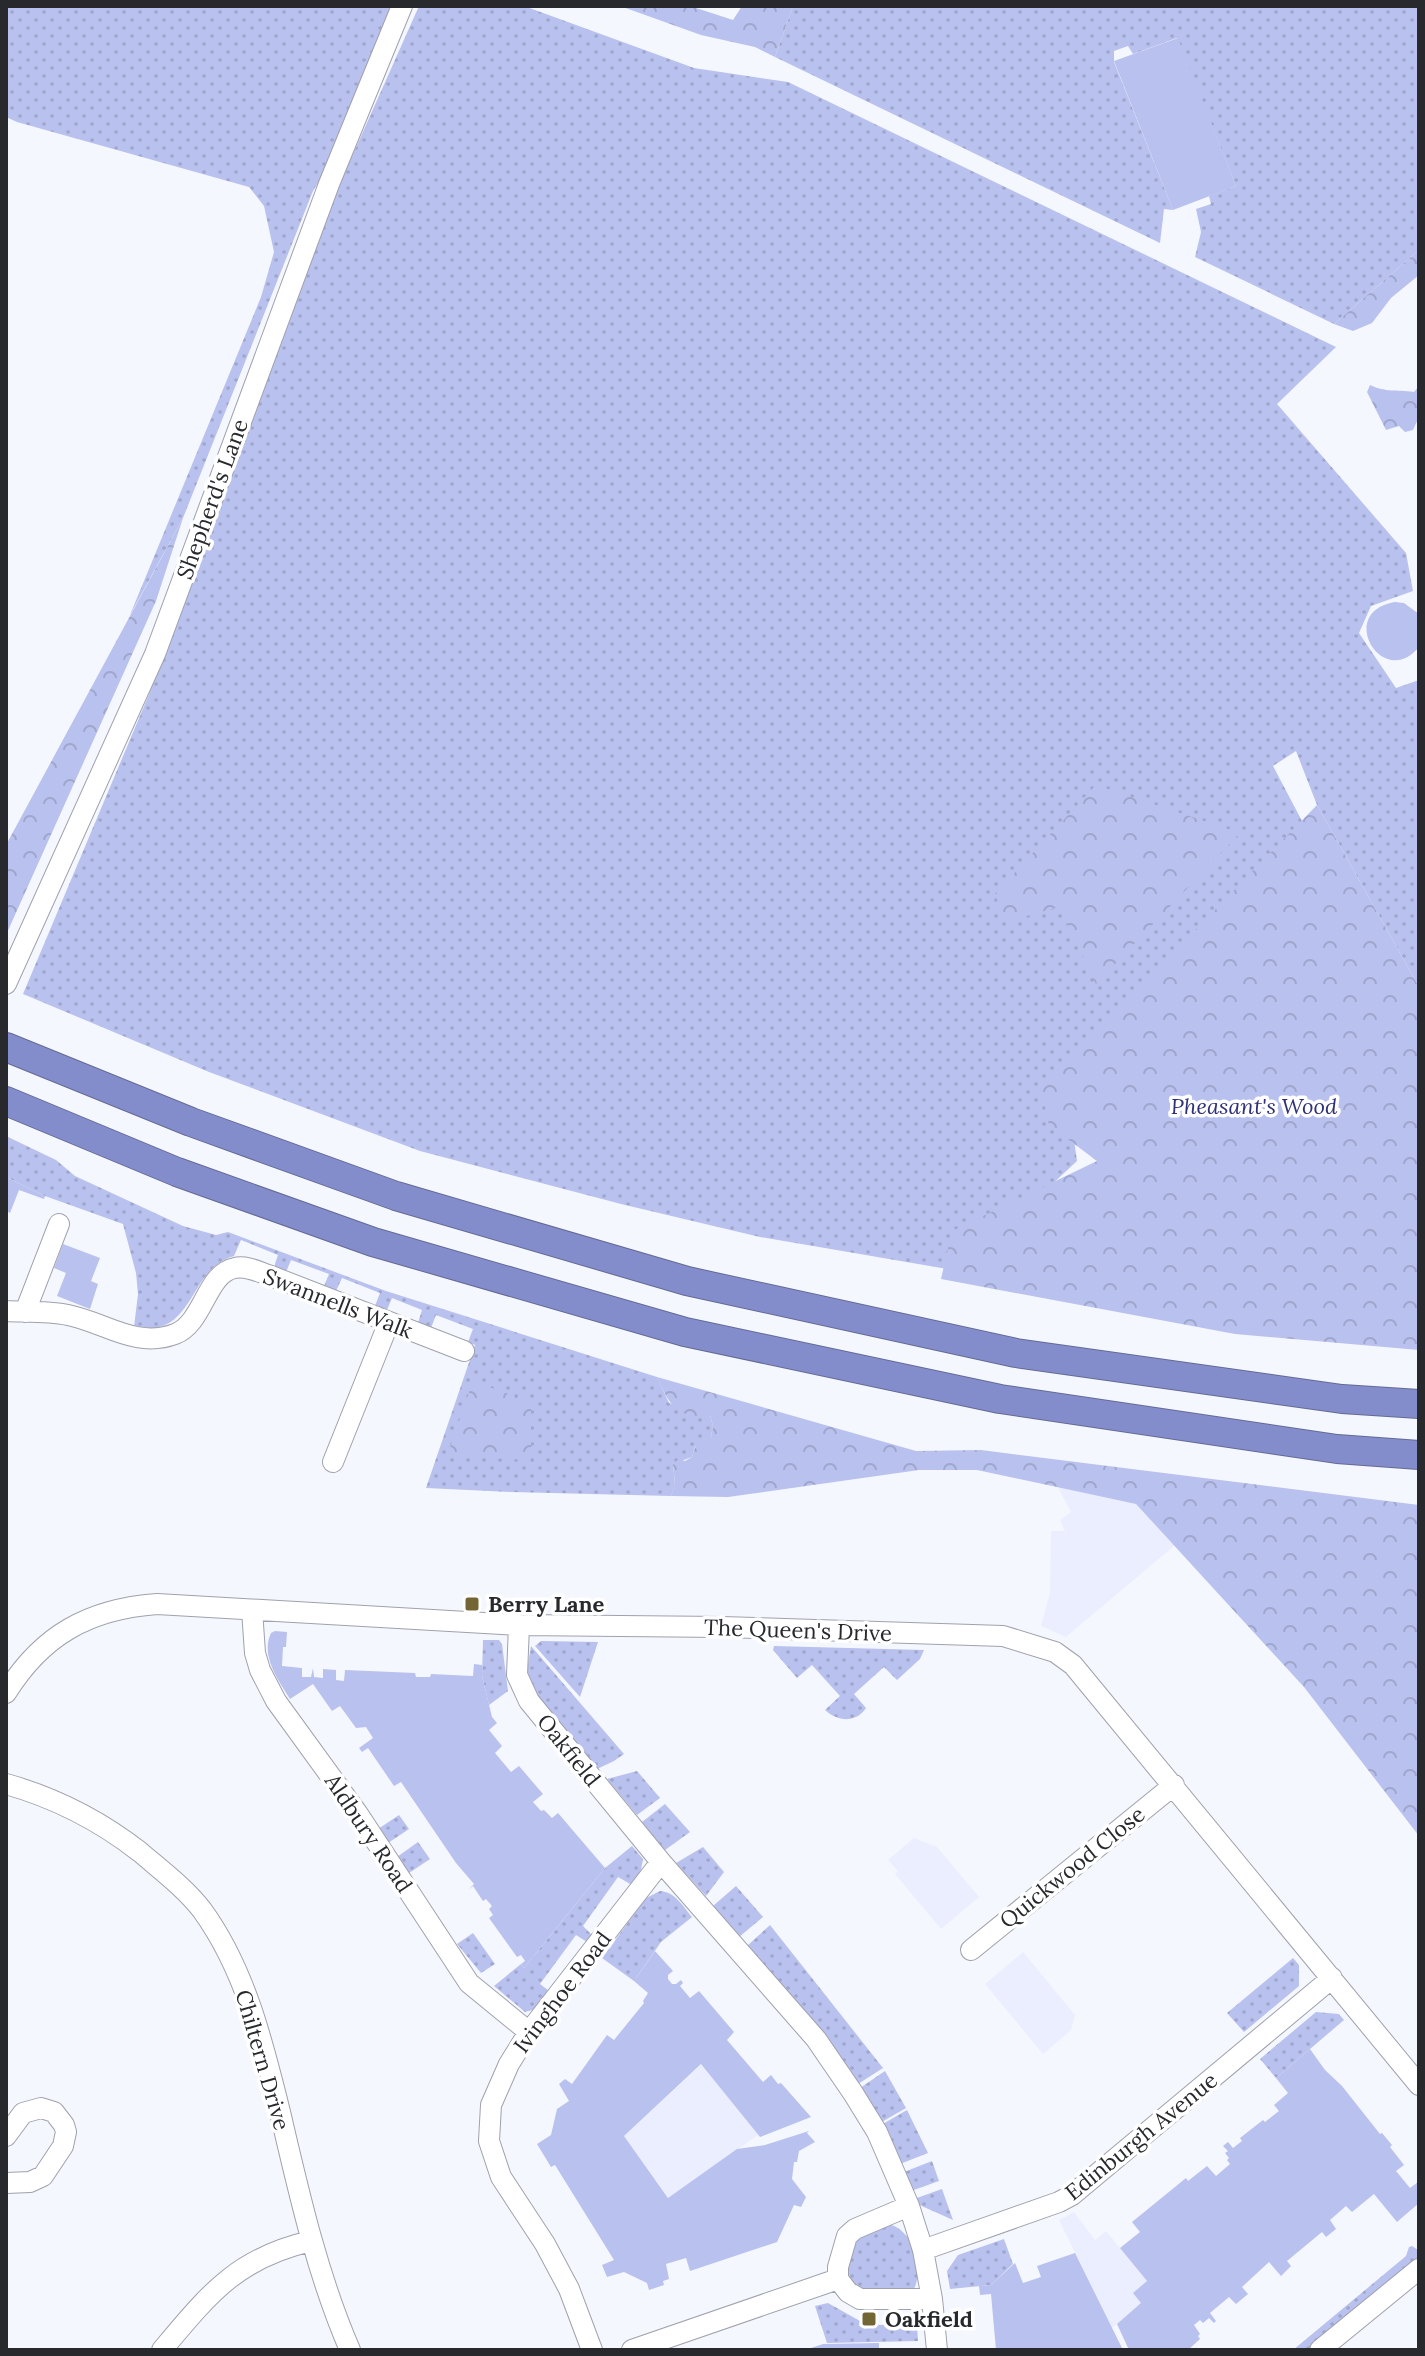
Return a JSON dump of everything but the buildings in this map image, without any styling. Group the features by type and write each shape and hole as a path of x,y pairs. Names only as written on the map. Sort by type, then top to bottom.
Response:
{"highway":[{"path":"6,1047 191,1122 396,1196 687,1281 1016,1353 1342,1399 1419,1404"},
{"path":"6,1101 177,1172 373,1242 685,1332 1000,1399 1337,1449 1419,1455"}],"street":[{"name":"Shepherd's Lane","path":"6,984 155,654 323,198 402,6"},
{"path":"16,1312 59,1224"},
{"name":"Swannells Walk","path":"16,1312 73,1316 143,1339 164,1337 182,1331 191,1323 221,1275 242,1268 271,1276 464,1351"},
{"path":"333,1462 389,1322"},
{"name":"The Queen's Drive","path":"6,1693 29,1659 47,1642 88,1618 110,1610 157,1604 519,1625 722,1627 1003,1636 1055,1652 1073,1665 1419,2085"},
{"name":"Aldbury Road","path":"252,1610 255,1653 276,1701 358,1814 469,1983 529,2032"},
{"name":"Oakfield","path":"519,1625 517,1675 529,1701 661,1862 816,2039 877,2132 909,2206 923,2250 937,2350"},
{"name":"Chiltern Drive","path":"6,1784 66,1804 98,1822 155,1865 201,1909 248,1998 261,2037 311,2241 350,2350"},
{"name":"Quickwood Close","path":"971,1950 1174,1785"},
{"name":"Ivinghoe Road","path":"592,2350 569,2289 545,2244 501,2177 489,2141 491,2105 509,2064 529,2032 661,1862"},
{"name":"Edinburgh Avenue","path":"923,2250 1072,2195 1332,1978"},
{"path":"6,2136 23,2113 41,2108 54,2112 66,2132 63,2146 43,2176 21,2184 6,2183"},
{"path":"909,2206 857,2228 847,2236 838,2267 838,2279 848,2292 860,2299 932,2299"},
{"path":"162,2350 230,2276 261,2257 311,2241"},
{"path":"1320,2350 1419,2269"},
{"path":"632,2350 838,2279"}],"shaded area":[{"path":"1058,1487 1136,1504 1174,1546 1066,1637 1041,1626 1050,1593 1051,1531 1065,1531 1060,1520 1071,1512"},
{"path":"914,1838 937,1847 979,1897 941,1929 895,1874 898,1871 888,1860"},
{"path":"1023,1952 1075,2015 1071,2030 1043,2054 985,1984"},
{"path":"702,2064 758,2135 669,2198 624,2136"},
{"path":"1074,2212 1095,2240 1106,2231 1147,2281 1142,2303 1112,2328 1059,2220"}],"green space":[{"path":"6,6 392,6 322,177 313,191 183,518 130,615 261,297 274,252 264,206 249,187 6,117"},
{"path":"419,6 524,6 694,68 788,82 1336,347 1277,404 1406,553 1413,591 1371,606 1359,633 1396,688 1419,680 1419,987 1317,805 1296,751 1273,766 1302,821 1045,1088 1070,1111 1077,1161 959,1271 760,1237 420,1151 209,1072 23,994 150,692 337,190"},
{"path":"620,6 690,6 733,20 742,6 793,6 775,57 755,47 701,35"},
{"path":"793,6 1419,6 1419,250 1334,324 1195,257 1201,232 1196,209 1211,204 1209,196 1236,186 1177,38 1133,54 1128,46 1114,51 1114,62 1173,210 1164,209 1160,243 775,57"},
{"path":"1178,38 1236,186 1173,210 1114,61"},
{"path":"1419,250 1419,275 1391,298 1372,323 1353,331 1334,324"},
{"path":"1370,385 1386,390 1414,392 1419,386 1419,417 1413,430 1405,432 1399,426 1386,430 1367,392"},
{"path":"183,518 156,601 6,935 6,845"},
{"path":"1395,602 1404,603 1419,614 1419,647 1405,658 1392,660 1380,655 1371,645 1367,632 1368,619 1377,609"},
{"path":"1096,785 1240,833 1096,984 1059,907 1005,922 995,894"},
{"name":"Pheasant's Wood","path":"1317,805 1419,987 1419,1350 1235,1334 941,1279 952,1231 1097,1161 1049,1125 1041,1089"},
{"path":"6,1136 56,1160 75,1176 183,1226 216,1235 228,1232 386,1291 657,1377 669,1403 710,1415 713,1426 711,1437 695,1447 692,1457 673,1464 675,1485 671,1496 426,1488 475,1345 468,1342 473,1329 436,1315 431,1328 418,1323 422,1310 392,1298 387,1310 375,1306 380,1293 342,1278 336,1291 324,1286 329,1274 291,1260 286,1272 274,1267 278,1255 241,1240 234,1256 219,1263 207,1274 180,1314 169,1323 154,1328 134,1327 138,1294 136,1273 123,1224 45,1196 6,1177"},
{"path":"6,1177 45,1196 44,1199 19,1190 10,1213 6,1211"},
{"path":"63,1244 100,1258 91,1281 98,1284 90,1309 57,1296 66,1273 54,1268"},
{"path":"657,1377 916,1451 981,1450 1419,1505 1419,1836 1304,1687 1136,1504 977,1470 919,1470 728,1497 671,1496 675,1484 673,1464 679,1459 685,1461 692,1457 698,1444 711,1437 713,1426 710,1415 689,1415 676,1408"},
{"path":"473,1381 531,1402 531,1460 448,1453"},
{"path":"275,1631 287,1632 282,1666 302,1668 302,1677 311,1677 313,1668 314,1677 323,1678 323,1669 336,1670 336,1680 344,1681 345,1670 415,1673 416,1677 430,1677 431,1674 473,1676 474,1664 482,1665 492,1717 497,1723 489,1730 502,1746 495,1753 511,1772 519,1766 543,1794 533,1802 552,1818 558,1813 605,1868 524,1968 521,1964 525,1961 521,1955 517,1957 489,1918 493,1915 489,1909 492,1906 486,1899 483,1901 473,1886 468,1890 474,1884 456,1863 401,1782 394,1786 368,1748 362,1752 359,1748 373,1738 366,1727 356,1728 340,1706 332,1711 313,1684 290,1699 269,1659 268,1642"},
{"path":"483,1640 499,1640 502,1644 508,1691 489,1705 482,1676"},
{"path":"541,1641 598,1642 580,1697 535,1646"},
{"path":"531,1646 624,1754 597,1769 536,1697 527,1670"},
{"path":"774,1646 924,1650 920,1659 897,1680 884,1667 854,1694 866,1708 857,1716 847,1719 835,1717 825,1710 840,1696 812,1665 797,1678 773,1650"},
{"path":"637,1771 660,1798 637,1815 607,1779"},
{"path":"665,1804 690,1832 665,1850 642,1822"},
{"path":"399,1815 409,1829 388,1843 378,1829"},
{"path":"418,1842 430,1859 409,1873 397,1857"},
{"path":"632,1846 643,1859 641,1870 632,1885 618,1877 583,1926 592,1935 587,1942 576,1935 540,1984 553,1994 536,2009 525,2012 494,1986 521,1964 524,1968 605,1868"},
{"path":"703,1847 724,1872 706,1896 676,1863"},
{"path":"736,1886 763,1917 739,1937 713,1906"},
{"path":"660,1891 674,1897 692,1917 661,1942 634,1981 602,1958 646,1898"},
{"path":"770,1925 883,2068 858,2084 747,1946"},
{"path":"473,1933 495,1964 481,1973 457,1944"},
{"path":"655,1951 673,1971 668,1975 672,1984 681,1980 683,1983 680,1986 690,1998 699,1991 734,2032 727,2040 763,2082 771,2075 811,2117 760,2137 701,2064 624,2136 668,2198 737,2149 765,2145 809,2131 807,2133 815,2142 799,2151 797,2162 794,2162 792,2179 806,2197 801,2207 794,2205 777,2242 690,2271 686,2258 666,2264 669,2279 663,2281 664,2285 649,2290 647,2283 624,2272 607,2277 602,2265 614,2260 555,2165 551,2167 537,2144 551,2135 557,2109 569,2101 559,2084 565,2079 572,2084 607,2035 614,2040 644,2003 648,1993 634,1981"},
{"path":"1293,1958 1299,1965 1299,1986 1244,2032 1227,2013"},
{"path":"1316,2012 1339,2014 1344,2020 1276,2078 1260,2059"},
{"path":"1310,2049 1392,2145 1390,2147 1404,2165 1396,2171 1410,2188 1419,2184 1419,2203 1397,2222 1374,2194 1352,2212 1346,2206 1330,2220 1336,2229 1326,2237 1322,2232 1287,2261 1291,2266 1281,2276 1269,2262 1242,2287 1248,2294 1236,2304 1229,2297 1210,2313 1216,2321 1214,2323 1209,2318 1194,2325 1200,2339 1188,2350 1129,2350 1117,2324 1141,2303 1133,2293 1147,2281 1120,2248 1140,2232 1132,2222 1186,2178 1188,2181 1207,2166 1216,2176 1230,2164 1225,2153 1228,2151 1223,2146 1228,2142 1233,2148 1242,2141 1240,2138 1279,2111 1274,2105 1288,2093 1276,2078"},
{"path":"885,2071 906,2108 880,2123 860,2088"},
{"path":"907,2110 928,2153 900,2164 881,2125"},
{"path":"932,2161 939,2181 911,2191 904,2172"},
{"path":"942,2189 953,2220 915,2203 914,2199"},
{"path":"888,2224 905,2234 915,2252 916,2283 913,2291 867,2293 851,2281 848,2265 850,2249 859,2236"},
{"path":"1004,2239 1013,2264 991,2285 950,2289 947,2271 958,2255"},
{"path":"1412,2246 1418,2250 1418,2260 1313,2350 1293,2350 1406,2256"},
{"path":"1075,2253 1123,2350 996,2350 991,2294 980,2295 979,2286 991,2285 1015,2263 1023,2283 1041,2277 1037,2266"},
{"path":"828,2303 860,2321 859,2326 866,2329 868,2324 917,2326 918,2341 827,2343 815,2306"},
{"path":"879,2343 879,2350 805,2350 823,2344"}],"place":[{"name":"Berry Lane","path":"472,1604"},
{"name":"Oakfield","path":"869,2319"}]}
